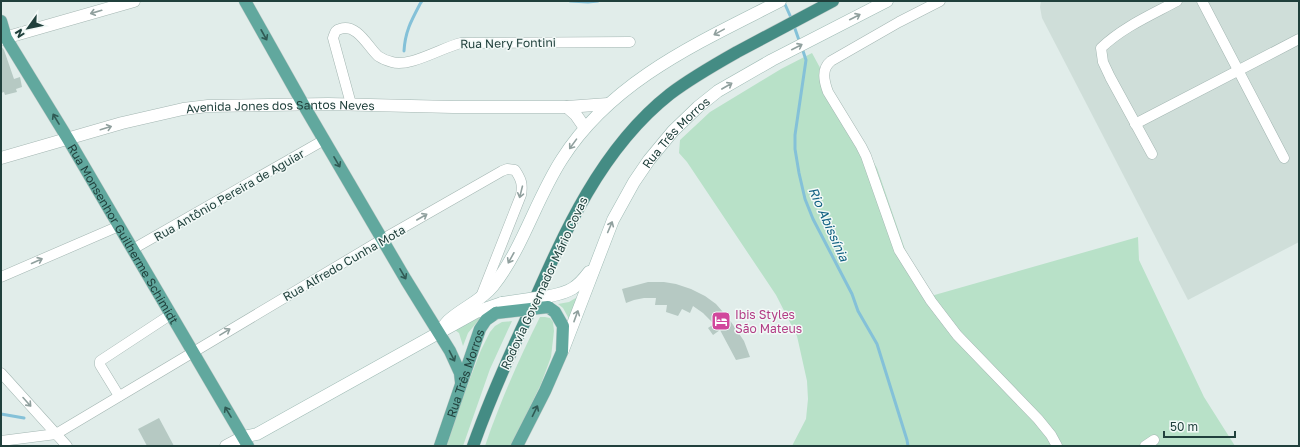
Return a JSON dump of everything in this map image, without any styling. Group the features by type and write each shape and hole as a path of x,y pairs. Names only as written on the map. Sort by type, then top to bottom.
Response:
{"highway":[{"name":"Rodovia Governador Mário Covas","path":"474,446 489,402 540,287 576,212 595,179 613,154 634,128 671,94 707,69 833,1"}],"main road":[{"path":"4,38 134,1"},
{"path":"245,1 303,104 438,332 455,362 462,382"},
{"path":"438,332 448,321 480,299 493,286 519,243 546,185 563,158 585,128 608,104 655,69 686,50 780,1"},
{"name":"Rua Três Morros","path":"517,446 545,391 562,352 613,220 634,182 672,131 718,91 772,60 888,1"},
{"name":"Rua Monsenhor Guilherme Schimidt","path":"1,21 4,38 68,139 247,444"},
{"name":"Avenida Jones dos Santos Neves","path":"1,158 122,123 182,109 208,106 351,104 453,107 566,107 608,104"},
{"path":"566,107 576,116 585,128"},
{"path":"226,446 247,444 257,434 438,332 483,309 549,302 578,285 596,263"},
{"name":"Rua Três Morros","path":"549,302 562,326 562,352"},
{"name":"Rua Três Morros","path":"440,446 480,329 486,320 499,308"}],"street":[{"path":"940,1 831,61 825,68 825,86 866,156 902,257 930,301 957,335 1038,419 1051,435 1057,446"},
{"path":"1152,154 1110,77 1103,62 1101,48 1112,38 1128,28 1177,1"},
{"path":"1202,1 1284,158"},
{"name":"Rua Nery Fontini","path":"351,104 333,38 335,32 343,28 355,32 362,37 379,56 398,64 413,61 451,45 461,43 630,42"},
{"path":"1135,124 1299,39"},
{"name":"Rua Antônio Pereira de Aguiar","path":"133,249 324,140"},
{"name":"Rua Alfredo Cunha Mota","path":"56,434 383,239 502,171 507,169 515,170 522,185 521,195 480,299"},
{"path":"1,277 118,226"},
{"path":"120,396 100,366 100,361 170,315"},
{"path":"1,373 67,446"},
{"path":"1,441 56,434"},
{"path":"1145,446 1154,440"}],"shaded area":[{"path":"1041,1 1299,1 1299,242 1188,300 1042,18 1040,7"}],"green space":[{"path":"812,53 849,121 877,168 907,255 931,296 1138,237 1139,260 1204,397 1235,446 792,446 806,419 808,399 807,381 797,336 776,295 687,162 679,153 680,140 710,112 781,69"},
{"path":"579,296 569,319 563,308 558,304 569,302"},
{"path":"482,316 468,333 463,346 459,333 455,330"},
{"path":"540,317 550,318 553,322 554,331 551,357 541,384 511,446 485,446 510,381"},
{"path":"512,321 490,369 463,446 444,446 481,350 490,332 495,326 502,322"}],"building":[{"path":"1,46 4,50 14,79 20,77 22,87 16,89 17,92 5,95 4,92 1,93"},
{"name":"Ibis Styles São Mateus","path":"648,282 676,284 705,296 716,304 729,319 744,341 750,357 736,360 720,330 713,335 708,328 714,324 693,306 690,313 682,309 678,316 666,312 667,305 655,305 656,298 644,298 626,303 622,289"},
{"path":"159,418 174,446 147,446 138,429"}],"waterway":[{"path":"404,51 409,27 422,1"},
{"path":"570,1 598,1"},
{"name":"Rio Abissínia","path":"784,2 792,20"},
{"name":"Rio Abissínia","path":"794,26 800,43"},
{"name":"Rio Abissínia","path":"802,48 806,60 795,135 795,149 805,199 813,219 852,294 858,311 877,344 908,446"},
{"path":"1,414 24,418"}],"place":[{"name":"Ibis Styles São Mateus","path":"721,321"}]}
